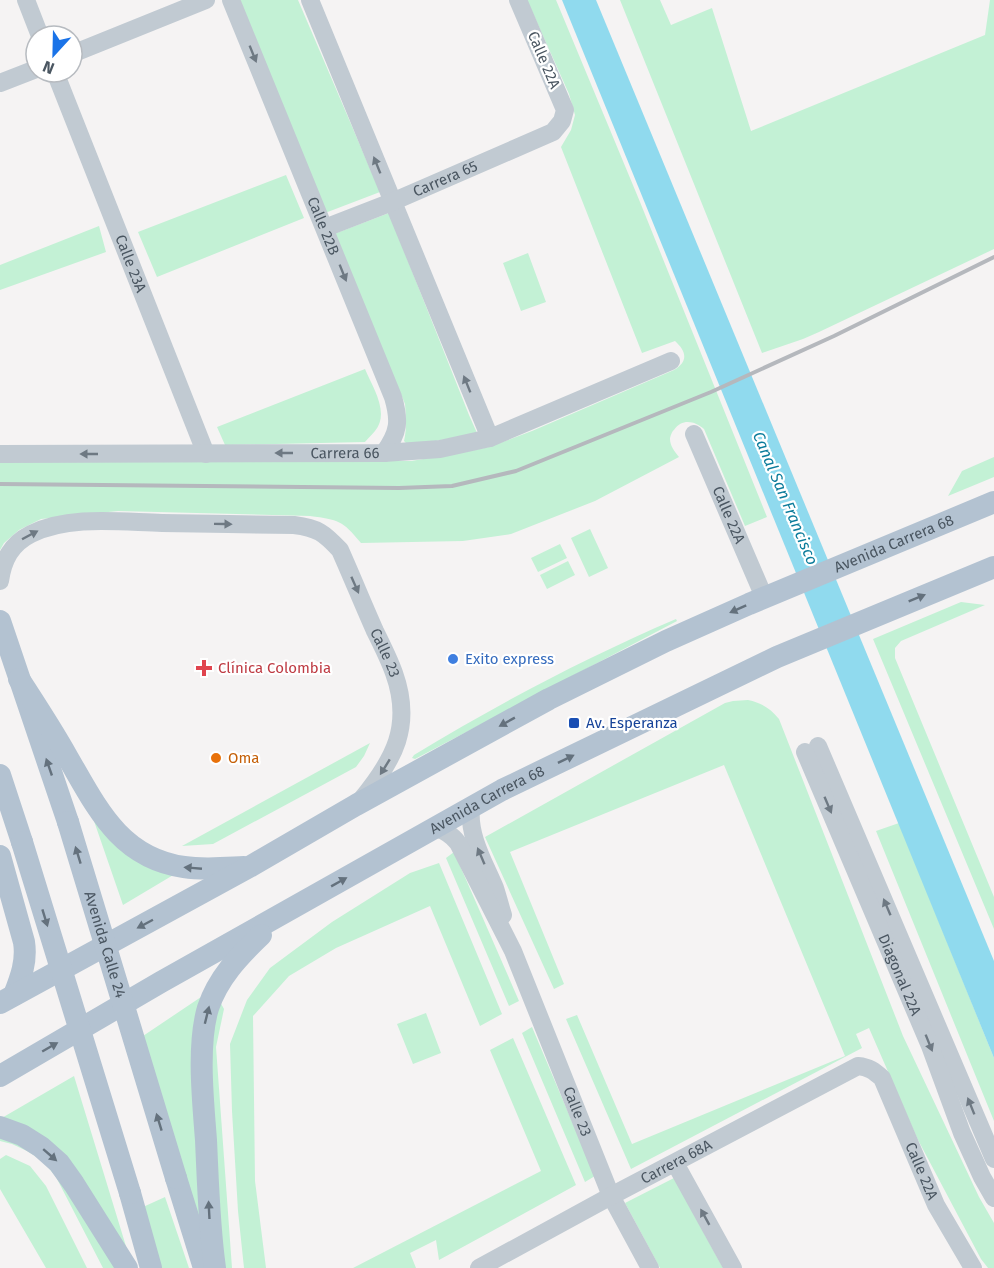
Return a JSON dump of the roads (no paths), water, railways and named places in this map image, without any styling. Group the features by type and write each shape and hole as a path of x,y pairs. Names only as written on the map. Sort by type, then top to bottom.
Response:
{"main road":[{"name":"Avenida Carrera 68","path":"7,999 549,699 666,641 764,597 994,502"},
{"name":"Avenida Carrera 68","path":"0,1077 161,982 512,785 726,681 815,641 994,567"},
{"name":"Avenida Calle 24","path":"0,621 68,822 204,1268"},
{"path":"19,679 102,814 124,840 141,852 182,867 215,869 251,866"},
{"path":"0,775 130,1193 151,1268"},
{"path":"0,856 26,953 20,978 7,999"},
{"path":"215,1268 210,1232 204,1105 202,1053 205,1020 212,998 226,973 251,944 288,910"},
{"path":"0,1127 22,1135 41,1147 59,1163 75,1184 127,1268"}],"street":[{"path":"26,0 35,24"},
{"path":"84,49 206,0"},
{"name":"Calle 22B","path":"231,0 393,397 398,413 398,423 391,443 384,453"},
{"path":"310,0 490,438"},
{"name":"Calle 22A","path":"518,0 566,110 562,121"},
{"path":"0,83 24,74"},
{"name":"Calle 23A","path":"60,84 206,454"},
{"name":"Carrera 65","path":"325,228 392,202 553,132 562,121"},
{"name":"Carrera 66","path":"0,454 384,453 440,449 490,438 671,361"},
{"name":"Calle 22A","path":"694,434 764,597"},
{"name":"Calle 23","path":"0,581 4,560 10,550 20,541 49,526 68,523 294,525 310,527 326,535 340,550 394,673 402,716 392,756 377,780 356,805"},
{"name":"Diagonal 22A","path":"994,1159 812,749 930,1046 962,1133 994,1198"},
{"name":"Calle 23","path":"471,807 473,835 496,891 513,951"},
{"name":"Calle 23","path":"435,828 453,836 458,843 513,951 611,1196 650,1268"},
{"name":"Carrera 68A","path":"479,1268 858,1066 875,1071"},
{"name":"Calle 22A","path":"875,1071 882,1078 936,1205 973,1268"},
{"path":"675,1163 733,1268"}],"water":[{"name":"Canal San Francisco","path":"562,0 596,0 994,961 994,1058"}],"railway":[{"path":"0,484 399,488 452,486 516,471 711,392 834,336 994,257"}],"place":[{"name":"Exito express","path":"453,659"},
{"name":"Clínica Colombia","path":"204,668"},
{"name":"Av. Esperanza","path":"574,723"},
{"name":"Oma","path":"216,758"}]}
